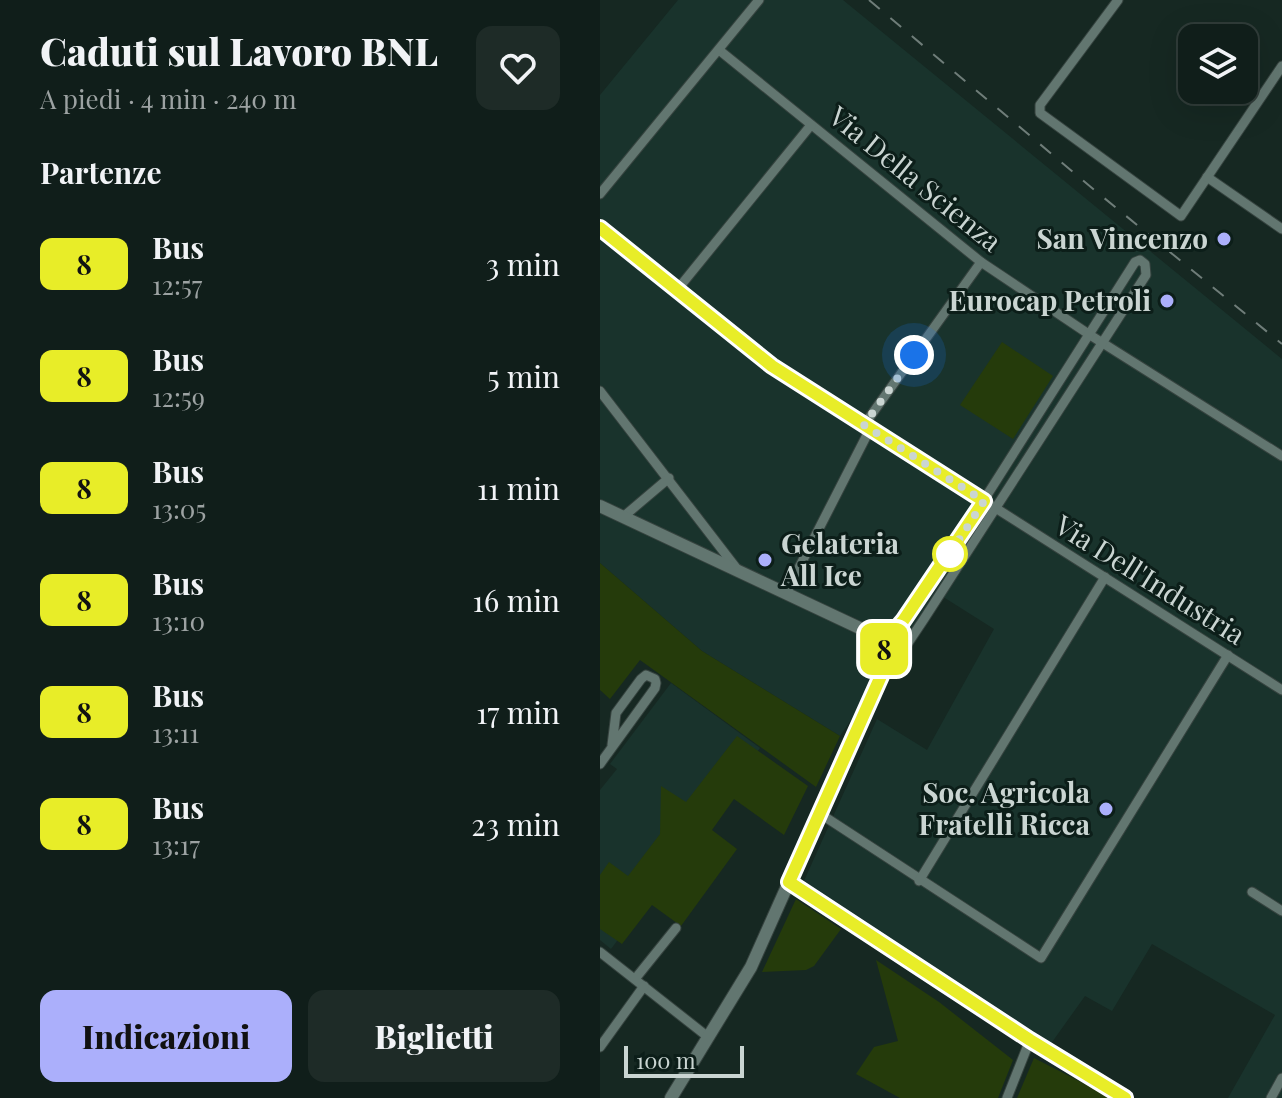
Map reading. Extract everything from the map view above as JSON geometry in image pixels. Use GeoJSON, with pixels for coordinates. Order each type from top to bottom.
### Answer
{"type":"FeatureCollection","features":[{"type":"Feature","properties":{"kind":"street"},"geometry":{"type":"LineString","coordinates":[[600,194],[759,0]]}},
{"type":"Feature","properties":{"kind":"street"},"geometry":{"type":"LineString","coordinates":[[1118,0],[1040,105],[1040,113],[1181,216],[1282,66]]}},
{"type":"Feature","properties":{"kind":"street","name":"Via Della Scienza"},"geometry":{"type":"LineString","coordinates":[[719,50],[981,262],[1282,456]]}},
{"type":"Feature","properties":{"kind":"street"},"geometry":{"type":"LineString","coordinates":[[677,290],[811,125]]}},
{"type":"Feature","properties":{"kind":"street"},"geometry":{"type":"LineString","coordinates":[[1207,177],[1282,229]]}},
{"type":"Feature","properties":{"kind":"street","name":"Via Dell'Industria"},"geometry":{"type":"LineString","coordinates":[[600,228],[772,366],[1282,690]]}},
{"type":"Feature","properties":{"kind":"street"},"geometry":{"type":"LineString","coordinates":[[881,676],[892,667],[1146,275],[1145,264],[1140,260],[1135,262],[984,501],[911,610],[883,644]]}},
{"type":"Feature","properties":{"kind":"street"},"geometry":{"type":"LineString","coordinates":[[786,593],[867,427],[981,262]]}},
{"type":"Feature","properties":{"kind":"street"},"geometry":{"type":"LineString","coordinates":[[600,391],[738,571]]}},
{"type":"Feature","properties":{"kind":"street"},"geometry":{"type":"LineString","coordinates":[[623,517],[669,478]]}},
{"type":"Feature","properties":{"kind":"street"},"geometry":{"type":"LineString","coordinates":[[600,506],[866,631],[883,644],[881,676],[751,967],[671,1098]]}},
{"type":"Feature","properties":{"kind":"street"},"geometry":{"type":"LineString","coordinates":[[919,881],[1105,577]]}},
{"type":"Feature","properties":{"kind":"street"},"geometry":{"type":"LineString","coordinates":[[819,813],[1041,958],[1228,655]]}},
{"type":"Feature","properties":{"kind":"street"},"geometry":{"type":"LineString","coordinates":[[600,764],[655,688],[656,683],[651,677],[646,675],[641,679],[616,713],[612,745]]}},
{"type":"Feature","properties":{"kind":"street"},"geometry":{"type":"LineString","coordinates":[[789,882],[1030,1040],[1125,1098]]}},
{"type":"Feature","properties":{"kind":"street"},"geometry":{"type":"LineString","coordinates":[[1252,892],[1282,911]]}},
{"type":"Feature","properties":{"kind":"street"},"geometry":{"type":"LineString","coordinates":[[635,979],[676,928]]}},
{"type":"Feature","properties":{"kind":"street"},"geometry":{"type":"LineString","coordinates":[[600,952],[708,1037]]}},
{"type":"Feature","properties":{"kind":"street"},"geometry":{"type":"LineString","coordinates":[[600,1047],[644,986]]}},
{"type":"Feature","properties":{"kind":"street"},"geometry":{"type":"LineString","coordinates":[[1007,1098],[1030,1040]]}},
{"type":"Feature","properties":{"kind":"street"},"geometry":{"type":"LineString","coordinates":[[1271,1098],[1282,1078]]}},
{"type":"Feature","properties":{"kind":"shaded area"},"geometry":{"type":"Polygon","coordinates":[[[678,0],[843,0],[1282,359],[1282,1098],[1228,1098],[1275,1015],[1152,944],[1112,1011],[1085,996],[1050,1045],[803,883],[877,719],[927,750],[994,629],[937,593],[840,736],[702,651],[600,563],[600,95],[678,0]]]}},
{"type":"Feature","properties":{"kind":"shaded area"},"geometry":{"type":"Polygon","coordinates":[[[671,683],[760,748],[611,949],[600,940],[600,790],[617,769],[610,764],[671,683]]]}},
{"type":"Feature","properties":{"kind":"green space"},"geometry":{"type":"Polygon","coordinates":[[[1002,342],[1053,376],[1013,439],[960,405],[1002,342]]]}},
{"type":"Feature","properties":{"kind":"green space"},"geometry":{"type":"Polygon","coordinates":[[[600,563],[702,651],[840,736],[816,787],[640,660],[610,699],[600,690],[600,563]]]}},
{"type":"Feature","properties":{"kind":"green space"},"geometry":{"type":"Polygon","coordinates":[[[737,736],[808,786],[784,835],[734,799],[712,830],[737,849],[681,926],[652,905],[622,944],[600,929],[600,875],[609,862],[628,876],[660,834],[661,786],[686,802],[737,736]]]}},
{"type":"Feature","properties":{"kind":"green space"},"geometry":{"type":"Polygon","coordinates":[[[796,899],[841,929],[814,966],[806,970],[762,972],[796,899]]]}},
{"type":"Feature","properties":{"kind":"green space"},"geometry":{"type":"Polygon","coordinates":[[[876,960],[939,1002],[1013,1060],[998,1098],[900,1098],[856,1074],[874,1047],[898,1041],[876,960]]]}},
{"type":"Feature","properties":{"kind":"green space"},"geometry":{"type":"Polygon","coordinates":[[[1034,1058],[1112,1098],[1017,1098],[1034,1058]]]}},
{"type":"Feature","properties":{"kind":"railway"},"geometry":{"type":"LineString","coordinates":[[869,0],[1282,344]]}},
{"type":"Feature","properties":{"kind":"bus line","name":"8"},"geometry":{"type":"LineString","coordinates":[[600,228],[772,366],[984,501],[903,621],[883,644],[881,676],[789,882],[1030,1040],[1125,1098]]}},
{"type":"Feature","properties":{"kind":"place","name":"San Vincenzo"},"geometry":{"type":"Point","coordinates":[1224,239]}},
{"type":"Feature","properties":{"kind":"place","name":"Eurocap Petroli"},"geometry":{"type":"Point","coordinates":[1167,301]}},
{"type":"Feature","properties":{"kind":"place","name":"Gelateria All Ice"},"geometry":{"type":"Point","coordinates":[765,560]}},
{"type":"Feature","properties":{"kind":"place","name":"Soc. Agricola Fratelli Ricca"},"geometry":{"type":"Point","coordinates":[1106,809]}},
{"type":"Feature","properties":{"kind":"route"},"geometry":{"type":"LineString","coordinates":[[914,355],[864,425],[984,501],[950,554]]}}]}
